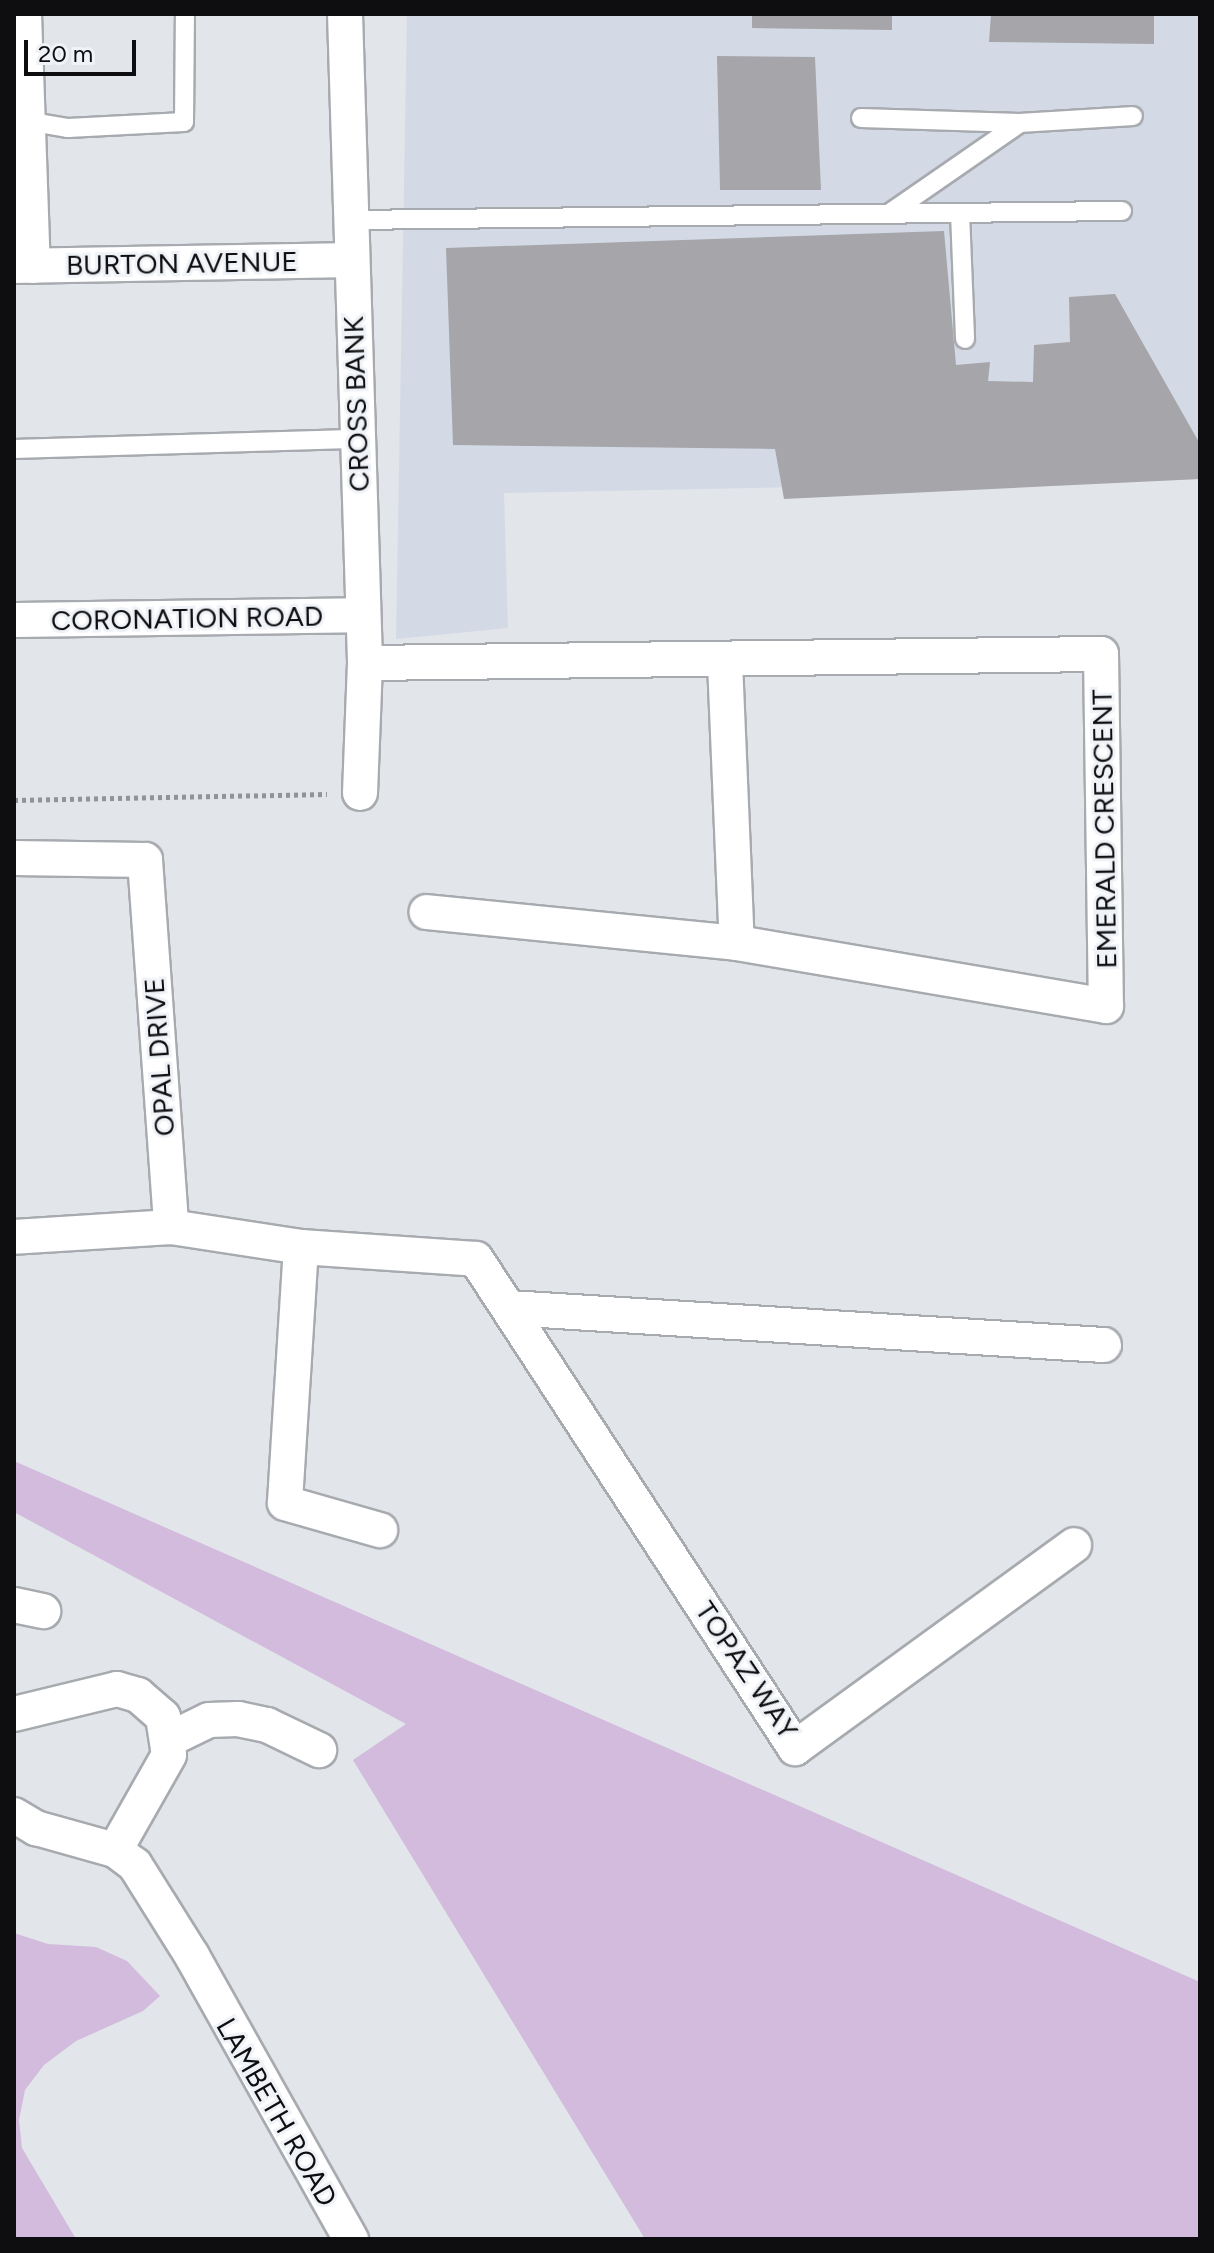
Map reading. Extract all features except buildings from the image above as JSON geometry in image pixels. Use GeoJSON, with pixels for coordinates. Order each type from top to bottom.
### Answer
{"type":"FeatureCollection","features":[{"type":"Feature","properties":{"kind":"street"},"geometry":{"type":"LineString","coordinates":[[23,266],[19,120],[24,14]]}},
{"type":"Feature","properties":{"kind":"street","name":"CROSS BANK"},"geometry":{"type":"LineString","coordinates":[[345,14],[359,439],[360,615],[365,663],[360,793]]}},
{"type":"Feature","properties":{"kind":"street","name":"BURTON AVENUE"},"geometry":{"type":"LineString","coordinates":[[23,266],[351,260]]}},
{"type":"Feature","properties":{"kind":"street","name":"CORONATION ROAD"},"geometry":{"type":"LineString","coordinates":[[14,620],[360,615]]}},
{"type":"Feature","properties":{"kind":"street","name":"EMERALD CRESCENT"},"geometry":{"type":"LineString","coordinates":[[365,663],[725,662],[1101,654],[1106,1006],[737,943],[427,912]]}},
{"type":"Feature","properties":{"kind":"street"},"geometry":{"type":"LineString","coordinates":[[725,662],[737,943]]}},
{"type":"Feature","properties":{"kind":"street","name":"OPAL DRIVE"},"geometry":{"type":"LineString","coordinates":[[14,858],[145,860],[171,1227]]}},
{"type":"Feature","properties":{"kind":"street"},"geometry":{"type":"LineString","coordinates":[[14,1237],[171,1227]]}},
{"type":"Feature","properties":{"kind":"street","name":"TOPAZ WAY"},"geometry":{"type":"LineString","coordinates":[[171,1227],[301,1247],[476,1259],[795,1748],[1074,1545]]}},
{"type":"Feature","properties":{"kind":"street"},"geometry":{"type":"LineString","coordinates":[[301,1247],[285,1503],[380,1530]]}},
{"type":"Feature","properties":{"kind":"street"},"geometry":{"type":"LineString","coordinates":[[509,1308],[1104,1345]]}},
{"type":"Feature","properties":{"kind":"street"},"geometry":{"type":"LineString","coordinates":[[14,1714],[117,1689],[138,1695],[163,1717],[170,1739],[169,1755],[115,1850],[36,1828],[14,1815]]}},
{"type":"Feature","properties":{"kind":"street"},"geometry":{"type":"LineString","coordinates":[[170,1739],[209,1720],[238,1719],[267,1725],[319,1750]]}},
{"type":"Feature","properties":{"kind":"street","name":"LAMBETH ROAD"},"geometry":{"type":"LineString","coordinates":[[115,1850],[135,1865],[351,2239]]}},
{"type":"Feature","properties":{"kind":"lane"},"geometry":{"type":"LineString","coordinates":[[19,120],[68,128],[184,122],[185,14]]}},
{"type":"Feature","properties":{"kind":"lane"},"geometry":{"type":"LineString","coordinates":[[861,118],[1020,123],[1133,116]]}},
{"type":"Feature","properties":{"kind":"lane"},"geometry":{"type":"LineString","coordinates":[[890,213],[1020,123]]}},
{"type":"Feature","properties":{"kind":"lane"},"geometry":{"type":"LineString","coordinates":[[350,220],[1122,211]]}},
{"type":"Feature","properties":{"kind":"lane"},"geometry":{"type":"LineString","coordinates":[[960,213],[965,339]]}},
{"type":"Feature","properties":{"kind":"lane"},"geometry":{"type":"LineString","coordinates":[[14,449],[359,439]]}},
{"type":"Feature","properties":{"kind":"path"},"geometry":{"type":"LineString","coordinates":[[14,800],[360,793]]}},
{"type":"Feature","properties":{"kind":"shaded area"},"geometry":{"type":"Polygon","coordinates":[[[407,14],[1200,14],[1200,479],[504,493],[508,628],[396,639],[407,14]]]}},
{"type":"Feature","properties":{"kind":"shaded area"},"geometry":{"type":"Polygon","coordinates":[[[14,1461],[1200,1982],[1200,2239],[645,2239],[353,1760],[406,1724],[14,1512],[14,1461]]]}},
{"type":"Feature","properties":{"kind":"shaded area"},"geometry":{"type":"Polygon","coordinates":[[[14,1933],[48,1944],[96,1947],[127,1961],[160,1996],[143,2011],[76,2041],[44,2065],[25,2090],[19,2120],[22,2148],[76,2239],[14,2239],[14,1933]]]}}]}
